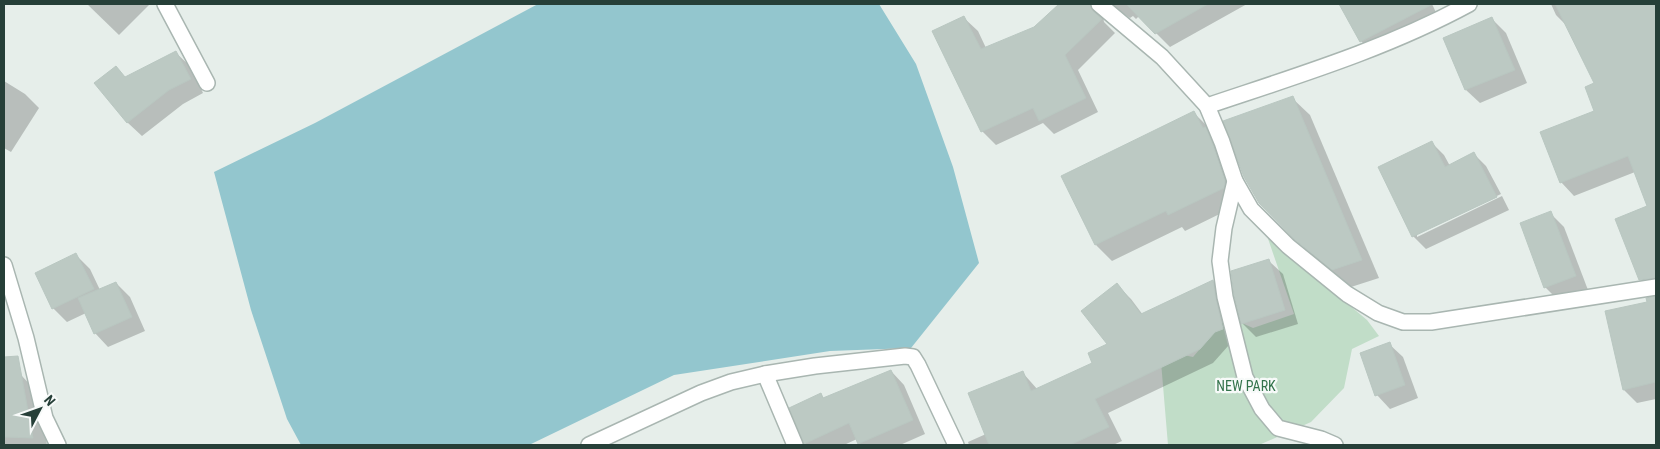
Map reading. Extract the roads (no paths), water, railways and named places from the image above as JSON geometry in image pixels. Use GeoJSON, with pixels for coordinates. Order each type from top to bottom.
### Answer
{"type":"FeatureCollection","features":[{"type":"Feature","properties":{"kind":"street"},"geometry":{"type":"LineString","coordinates":[[165,4],[207,83]]}},
{"type":"Feature","properties":{"kind":"street"},"geometry":{"type":"LineString","coordinates":[[1099,4],[1162,57],[1207,106],[1235,181],[1251,209],[1288,246],[1347,294],[1378,313],[1403,322],[1431,322],[1656,287]]}},
{"type":"Feature","properties":{"kind":"street"},"geometry":{"type":"LineString","coordinates":[[1207,106],[1369,51],[1469,4]]}},
{"type":"Feature","properties":{"kind":"street"},"geometry":{"type":"LineString","coordinates":[[1235,181],[1224,228],[1220,261],[1225,297],[1245,377],[1262,409],[1278,428],[1321,439],[1335,445]]}},
{"type":"Feature","properties":{"kind":"street"},"geometry":{"type":"LineString","coordinates":[[4,265],[26,338],[44,418],[58,445]]}},
{"type":"Feature","properties":{"kind":"street"},"geometry":{"type":"LineString","coordinates":[[589,445],[701,393],[731,382],[765,374],[904,356],[913,357],[956,445]]}},
{"type":"Feature","properties":{"kind":"street"},"geometry":{"type":"LineString","coordinates":[[765,374],[795,445]]}},
{"type":"Feature","properties":{"kind":"water"},"geometry":{"type":"Polygon","coordinates":[[[538,4],[879,4],[916,64],[953,167],[979,263],[911,348],[830,351],[674,375],[529,445],[301,445],[287,419],[251,310],[214,172],[315,123],[538,4]]]}},
{"type":"Feature","properties":{"kind":"park label","name":"NEW PARK"},"geometry":{"type":"Point","coordinates":[1246,386]}}]}
